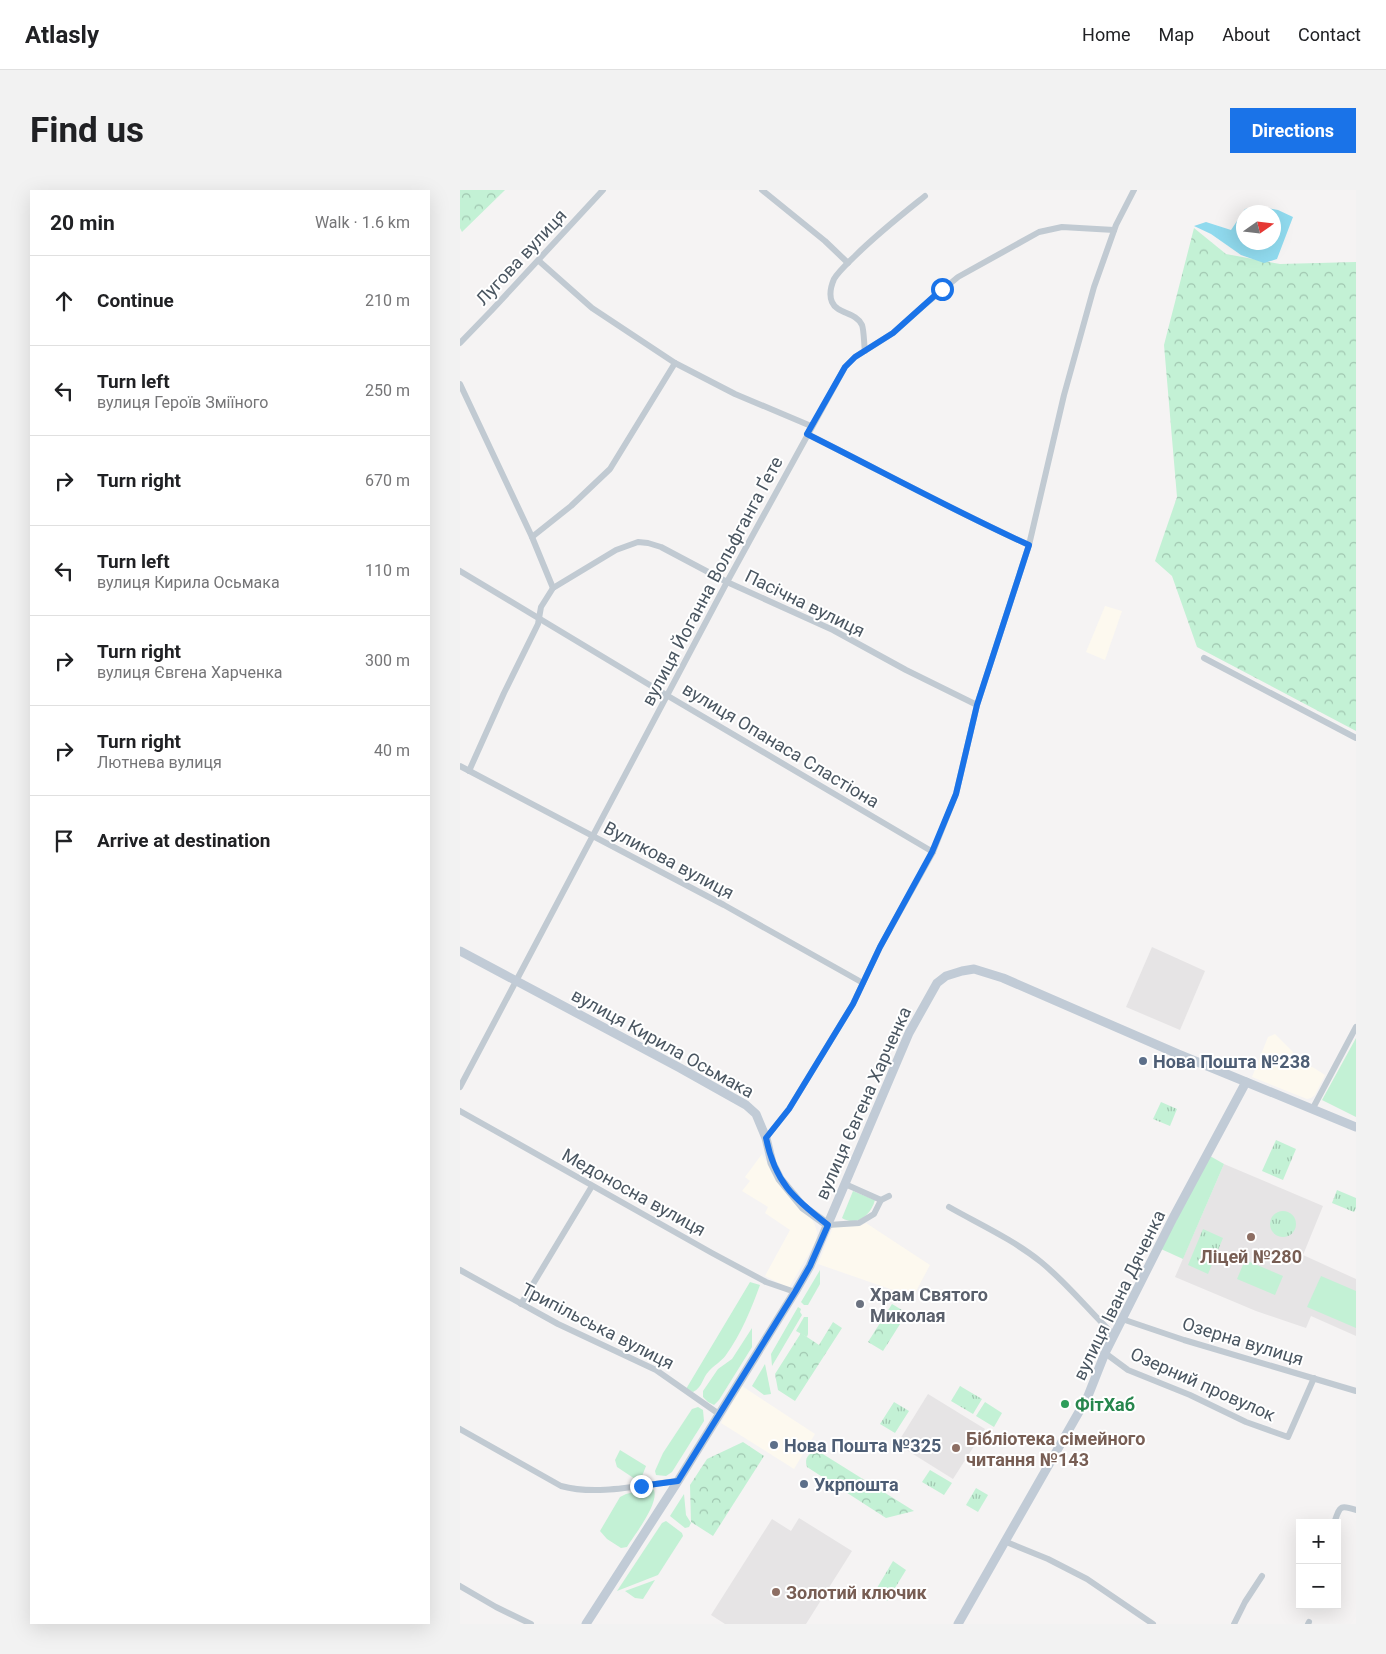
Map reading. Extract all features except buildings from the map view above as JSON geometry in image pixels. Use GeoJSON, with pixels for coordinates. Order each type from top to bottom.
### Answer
{"type":"FeatureCollection","features":[{"type":"Feature","properties":{"kind":"main road","name":"вулиця Кирила Осьмака"},"geometry":{"type":"LineString","coordinates":[[460,951],[746,1105],[756,1114],[766,1138],[772,1163],[780,1179],[803,1206],[828,1225]]}},
{"type":"Feature","properties":{"kind":"main road","name":"вулиця Євгена Харченка"},"geometry":{"type":"LineString","coordinates":[[586,1624],[678,1481],[810,1266],[909,1033],[937,983],[946,976],[962,971],[974,970],[1003,978],[1356,1127]]}},
{"type":"Feature","properties":{"kind":"main road","name":"вулиця Івана Дяченка"},"geometry":{"type":"LineString","coordinates":[[958,1624],[1088,1396],[1105,1353],[1122,1319],[1173,1218],[1246,1082]]}},
{"type":"Feature","properties":{"kind":"street","name":"Лугова вулиця"},"geometry":{"type":"LineString","coordinates":[[460,343],[603,190]]}},
{"type":"Feature","properties":{"kind":"street"},"geometry":{"type":"LineString","coordinates":[[762,190],[825,241],[848,263]]}},
{"type":"Feature","properties":{"kind":"street"},"geometry":{"type":"LineString","coordinates":[[766,1138],[789,1109],[853,1004],[900,908],[922,873],[956,794],[977,705],[1029,545],[1064,395],[1094,287],[1114,230],[1134,190]]}},
{"type":"Feature","properties":{"kind":"street"},"geometry":{"type":"LineString","coordinates":[[865,351],[861,322],[856,317],[833,304],[831,296],[835,278],[888,225],[925,196]]}},
{"type":"Feature","properties":{"kind":"street","name":"вулиця Йоганна Вольфганга Ґете"},"geometry":{"type":"LineString","coordinates":[[460,1087],[727,582],[845,367],[855,357],[893,333],[958,277],[1039,232],[1062,227],[1114,230]]}},
{"type":"Feature","properties":{"kind":"street"},"geometry":{"type":"LineString","coordinates":[[538,261],[592,308],[675,363],[735,394],[811,426]]}},
{"type":"Feature","properties":{"kind":"street"},"geometry":{"type":"LineString","coordinates":[[532,537],[571,506],[610,469],[675,363]]}},
{"type":"Feature","properties":{"kind":"street"},"geometry":{"type":"LineString","coordinates":[[460,384],[532,537],[553,588],[541,607],[538,624],[469,771]]}},
{"type":"Feature","properties":{"kind":"street"},"geometry":{"type":"LineString","coordinates":[[807,434],[932,499],[1029,545]]}},
{"type":"Feature","properties":{"kind":"street","name":"Пасічна вулиця"},"geometry":{"type":"LineString","coordinates":[[553,588],[616,550],[638,542],[648,542],[727,582],[833,630],[906,670],[977,705]]}},
{"type":"Feature","properties":{"kind":"street","name":"вулиця Опанаса Сластіона"},"geometry":{"type":"LineString","coordinates":[[460,571],[932,852]]}},
{"type":"Feature","properties":{"kind":"street"},"geometry":{"type":"LineString","coordinates":[[1204,658],[1356,738]]}},
{"type":"Feature","properties":{"kind":"street","name":"Вуликова вулиця"},"geometry":{"type":"LineString","coordinates":[[460,766],[724,905],[863,983]]}},
{"type":"Feature","properties":{"kind":"street"},"geometry":{"type":"LineString","coordinates":[[1313,1108],[1356,1027]]}},
{"type":"Feature","properties":{"kind":"street","name":"Медоносна вулиця"},"geometry":{"type":"LineString","coordinates":[[460,1111],[766,1282],[795,1292]]}},
{"type":"Feature","properties":{"kind":"street"},"geometry":{"type":"LineString","coordinates":[[845,1184],[880,1200]]}},
{"type":"Feature","properties":{"kind":"street"},"geometry":{"type":"LineString","coordinates":[[521,1304],[592,1186]]}},
{"type":"Feature","properties":{"kind":"street"},"geometry":{"type":"LineString","coordinates":[[828,1225],[859,1223],[874,1214],[880,1200],[889,1196]]}},
{"type":"Feature","properties":{"kind":"street"},"geometry":{"type":"LineString","coordinates":[[949,1207],[998,1234],[1040,1261],[1114,1335]]}},
{"type":"Feature","properties":{"kind":"street","name":"Трипільська вулиця"},"geometry":{"type":"LineString","coordinates":[[460,1270],[558,1324],[656,1370],[718,1414]]}},
{"type":"Feature","properties":{"kind":"street","name":"Озерна вулиця"},"geometry":{"type":"LineString","coordinates":[[1122,1319],[1356,1391]]}},
{"type":"Feature","properties":{"kind":"street","name":"Озерний провулок"},"geometry":{"type":"LineString","coordinates":[[1105,1353],[1128,1370],[1190,1395],[1246,1422],[1288,1436],[1314,1378]]}},
{"type":"Feature","properties":{"kind":"street"},"geometry":{"type":"LineString","coordinates":[[460,1429],[561,1486],[571,1489],[625,1488],[678,1481]]}},
{"type":"Feature","properties":{"kind":"street"},"geometry":{"type":"LineString","coordinates":[[1335,1519],[1339,1508],[1342,1506],[1356,1510]]}},
{"type":"Feature","properties":{"kind":"street"},"geometry":{"type":"LineString","coordinates":[[1004,1541],[1087,1579],[1153,1624]]}},
{"type":"Feature","properties":{"kind":"street"},"geometry":{"type":"LineString","coordinates":[[1234,1624],[1245,1602],[1262,1576]]}},
{"type":"Feature","properties":{"kind":"street"},"geometry":{"type":"LineString","coordinates":[[460,1586],[531,1624]]}},
{"type":"Feature","properties":{"kind":"shaded area"},"geometry":{"type":"Polygon","coordinates":[[[1105,606],[1122,611],[1105,660],[1086,652],[1105,606]]]}},
{"type":"Feature","properties":{"kind":"shaded area"},"geometry":{"type":"Polygon","coordinates":[[[1152,947],[1205,971],[1180,1030],[1126,1007],[1152,947]]]}},
{"type":"Feature","properties":{"kind":"shaded area"},"geometry":{"type":"Polygon","coordinates":[[[1275,1034],[1293,1052],[1291,1058],[1325,1075],[1315,1095],[1311,1098],[1307,1099],[1252,1077],[1268,1037],[1275,1034]]]}},
{"type":"Feature","properties":{"kind":"shaded area"},"geometry":{"type":"Polygon","coordinates":[[[762,1154],[773,1174],[810,1216],[817,1232],[816,1241],[789,1288],[765,1276],[790,1230],[765,1213],[768,1207],[742,1191],[750,1181],[745,1177],[762,1154]]]}},
{"type":"Feature","properties":{"kind":"shaded area","name":"Ліцей №280"},"geometry":{"type":"Polygon","coordinates":[[[1224,1164],[1323,1206],[1303,1255],[1356,1279],[1356,1336],[1311,1316],[1306,1328],[1256,1311],[1175,1277],[1224,1164]]]}},
{"type":"Feature","properties":{"kind":"shaded area"},"geometry":{"type":"Polygon","coordinates":[[[866,1223],[930,1265],[913,1297],[818,1264],[833,1227],[860,1226],[866,1223]]]}},
{"type":"Feature","properties":{"kind":"shaded area"},"geometry":{"type":"Polygon","coordinates":[[[742,1386],[815,1434],[794,1469],[721,1423],[742,1386]]]}},
{"type":"Feature","properties":{"kind":"shaded area"},"geometry":{"type":"Polygon","coordinates":[[[928,1394],[985,1429],[953,1479],[897,1444],[928,1394]]]}},
{"type":"Feature","properties":{"kind":"shaded area","name":"Золотий ключик"},"geometry":{"type":"Polygon","coordinates":[[[799,1518],[852,1551],[806,1624],[725,1624],[711,1615],[772,1519],[791,1531],[799,1518]]]}},
{"type":"Feature","properties":{"kind":"green space"},"geometry":{"type":"Polygon","coordinates":[[[460,190],[505,190],[462,232],[460,228],[460,190]]]}},
{"type":"Feature","properties":{"kind":"green space"},"geometry":{"type":"Polygon","coordinates":[[[1194,228],[1226,254],[1280,264],[1356,262],[1356,731],[1197,647],[1172,576],[1155,561],[1177,497],[1164,345],[1194,228]]]}},
{"type":"Feature","properties":{"kind":"green space"},"geometry":{"type":"Polygon","coordinates":[[[1356,1038],[1356,1117],[1322,1100],[1356,1038]]]}},
{"type":"Feature","properties":{"kind":"green space"},"geometry":{"type":"Polygon","coordinates":[[[1161,1102],[1177,1109],[1170,1126],[1153,1119],[1161,1102]]]}},
{"type":"Feature","properties":{"kind":"green space"},"geometry":{"type":"Polygon","coordinates":[[[1276,1140],[1296,1149],[1283,1180],[1262,1171],[1276,1140]]]}},
{"type":"Feature","properties":{"kind":"green space"},"geometry":{"type":"Polygon","coordinates":[[[1210,1156],[1224,1164],[1183,1259],[1161,1249],[1210,1156]]]}},
{"type":"Feature","properties":{"kind":"green space"},"geometry":{"type":"Polygon","coordinates":[[[1337,1190],[1356,1198],[1354,1212],[1332,1203],[1337,1190]]]}},
{"type":"Feature","properties":{"kind":"green space"},"geometry":{"type":"Polygon","coordinates":[[[853,1191],[875,1200],[867,1215],[853,1221],[842,1218],[853,1191]]]}},
{"type":"Feature","properties":{"kind":"green space"},"geometry":{"type":"Polygon","coordinates":[[[1283,1211],[1292,1215],[1296,1224],[1292,1233],[1283,1237],[1274,1233],[1270,1224],[1274,1215],[1283,1211]]]}},
{"type":"Feature","properties":{"kind":"green space"},"geometry":{"type":"Polygon","coordinates":[[[1203,1229],[1223,1238],[1208,1274],[1188,1265],[1203,1229]]]}},
{"type":"Feature","properties":{"kind":"green space"},"geometry":{"type":"Polygon","coordinates":[[[1245,1260],[1283,1276],[1275,1295],[1237,1279],[1245,1260]]]}},
{"type":"Feature","properties":{"kind":"green space"},"geometry":{"type":"Polygon","coordinates":[[[820,1270],[820,1284],[808,1305],[804,1305],[801,1302],[820,1270]]]}},
{"type":"Feature","properties":{"kind":"green space"},"geometry":{"type":"Polygon","coordinates":[[[1321,1276],[1356,1291],[1356,1328],[1307,1307],[1321,1276]]]}},
{"type":"Feature","properties":{"kind":"green space"},"geometry":{"type":"Polygon","coordinates":[[[750,1282],[760,1285],[736,1339],[724,1357],[707,1374],[699,1388],[693,1392],[686,1389],[750,1282]]]}},
{"type":"Feature","properties":{"kind":"green space"},"geometry":{"type":"Polygon","coordinates":[[[892,1304],[907,1313],[883,1351],[868,1342],[892,1304]]]}},
{"type":"Feature","properties":{"kind":"green space"},"geometry":{"type":"Polygon","coordinates":[[[798,1307],[801,1309],[802,1315],[772,1366],[771,1354],[798,1307]]]}},
{"type":"Feature","properties":{"kind":"green space"},"geometry":{"type":"Polygon","coordinates":[[[804,1317],[808,1317],[807,1337],[796,1331],[804,1317]]]}},
{"type":"Feature","properties":{"kind":"green space"},"geometry":{"type":"Polygon","coordinates":[[[833,1322],[842,1328],[795,1401],[778,1390],[775,1374],[801,1333],[819,1345],[833,1322]]]}},
{"type":"Feature","properties":{"kind":"green space"},"geometry":{"type":"Polygon","coordinates":[[[752,1328],[752,1347],[719,1400],[714,1405],[708,1402],[703,1397],[703,1391],[718,1369],[732,1359],[752,1328]]]}},
{"type":"Feature","properties":{"kind":"green space"},"geometry":{"type":"Polygon","coordinates":[[[765,1364],[771,1394],[764,1395],[752,1386],[765,1364]]]}},
{"type":"Feature","properties":{"kind":"green space"},"geometry":{"type":"Polygon","coordinates":[[[960,1386],[982,1399],[973,1414],[951,1401],[960,1386]]]}},
{"type":"Feature","properties":{"kind":"green space"},"geometry":{"type":"Polygon","coordinates":[[[894,1402],[909,1411],[895,1433],[880,1424],[894,1402]]]}},
{"type":"Feature","properties":{"kind":"green space"},"geometry":{"type":"Polygon","coordinates":[[[985,1402],[1002,1413],[994,1427],[976,1416],[985,1402]]]}},
{"type":"Feature","properties":{"kind":"green space"},"geometry":{"type":"Polygon","coordinates":[[[698,1407],[703,1410],[704,1421],[672,1472],[666,1476],[656,1475],[655,1471],[663,1453],[692,1409],[698,1407]]]}},
{"type":"Feature","properties":{"kind":"green space"},"geometry":{"type":"Polygon","coordinates":[[[743,1442],[764,1456],[713,1536],[691,1522],[690,1485],[707,1459],[743,1442]]]}},
{"type":"Feature","properties":{"kind":"green space"},"geometry":{"type":"Polygon","coordinates":[[[620,1450],[646,1466],[641,1479],[635,1479],[617,1467],[615,1460],[620,1450]]]}},
{"type":"Feature","properties":{"kind":"green space"},"geometry":{"type":"Polygon","coordinates":[[[818,1451],[914,1511],[886,1518],[807,1467],[806,1461],[808,1456],[818,1451]]]}},
{"type":"Feature","properties":{"kind":"green space"},"geometry":{"type":"Polygon","coordinates":[[[930,1470],[952,1483],[944,1495],[922,1482],[930,1470]]]}},
{"type":"Feature","properties":{"kind":"green space"},"geometry":{"type":"Polygon","coordinates":[[[651,1488],[654,1490],[655,1496],[650,1511],[627,1547],[621,1548],[607,1539],[600,1531],[620,1497],[651,1488]]]}},
{"type":"Feature","properties":{"kind":"green space"},"geometry":{"type":"Polygon","coordinates":[[[976,1488],[988,1495],[978,1512],[966,1505],[976,1488]]]}},
{"type":"Feature","properties":{"kind":"green space"},"geometry":{"type":"Polygon","coordinates":[[[684,1494],[686,1515],[691,1523],[689,1527],[685,1528],[670,1516],[684,1494]]]}},
{"type":"Feature","properties":{"kind":"green space"},"geometry":{"type":"Polygon","coordinates":[[[666,1521],[682,1533],[683,1536],[658,1575],[617,1591],[662,1523],[666,1521]]]}},
{"type":"Feature","properties":{"kind":"green space"},"geometry":{"type":"Polygon","coordinates":[[[893,1561],[906,1570],[887,1601],[874,1593],[893,1561]]]}},
{"type":"Feature","properties":{"kind":"green space"},"geometry":{"type":"Polygon","coordinates":[[[655,1580],[643,1599],[635,1598],[625,1591],[655,1580]]]}},
{"type":"Feature","properties":{"kind":"water"},"geometry":{"type":"Polygon","coordinates":[[[1281,211],[1293,217],[1281,248],[1281,211]]]}},
{"type":"Feature","properties":{"kind":"water"},"geometry":{"type":"Polygon","coordinates":[[[1206,222],[1231,230],[1236,222],[1236,250],[1280,250],[1277,259],[1264,263],[1241,255],[1211,234],[1194,226],[1206,222]]]}},
{"type":"Feature","properties":{"kind":"place","name":"Нова Пошта №238"},"geometry":{"type":"Point","coordinates":[1143,1061]}},
{"type":"Feature","properties":{"kind":"place","name":"Ліцей №280"},"geometry":{"type":"Point","coordinates":[1251,1237]}},
{"type":"Feature","properties":{"kind":"place","name":"Храм Святого Миколая"},"geometry":{"type":"Point","coordinates":[860,1304]}},
{"type":"Feature","properties":{"kind":"place","name":"ФітХаб"},"geometry":{"type":"Point","coordinates":[1065,1404]}},
{"type":"Feature","properties":{"kind":"place","name":"Нова Пошта №325"},"geometry":{"type":"Point","coordinates":[774,1445]}},
{"type":"Feature","properties":{"kind":"place","name":"Бібліотека сімейного читання №143"},"geometry":{"type":"Point","coordinates":[956,1448]}},
{"type":"Feature","properties":{"kind":"place","name":"Укрпошта"},"geometry":{"type":"Point","coordinates":[804,1484]}},
{"type":"Feature","properties":{"kind":"place","name":"Золотий ключик"},"geometry":{"type":"Point","coordinates":[776,1592]}},
{"type":"Feature","properties":{"kind":"route"},"geometry":{"type":"LineString","coordinates":[[641,1486],[678,1481],[795,1292],[810,1266],[828,1225],[803,1206],[780,1179],[772,1163],[766,1138],[789,1109],[853,1004],[880,947],[900,908],[922,873],[942,830],[956,794],[977,705],[1029,545],[932,499],[807,434],[845,367],[855,357],[893,333],[942,289]]}}]}
